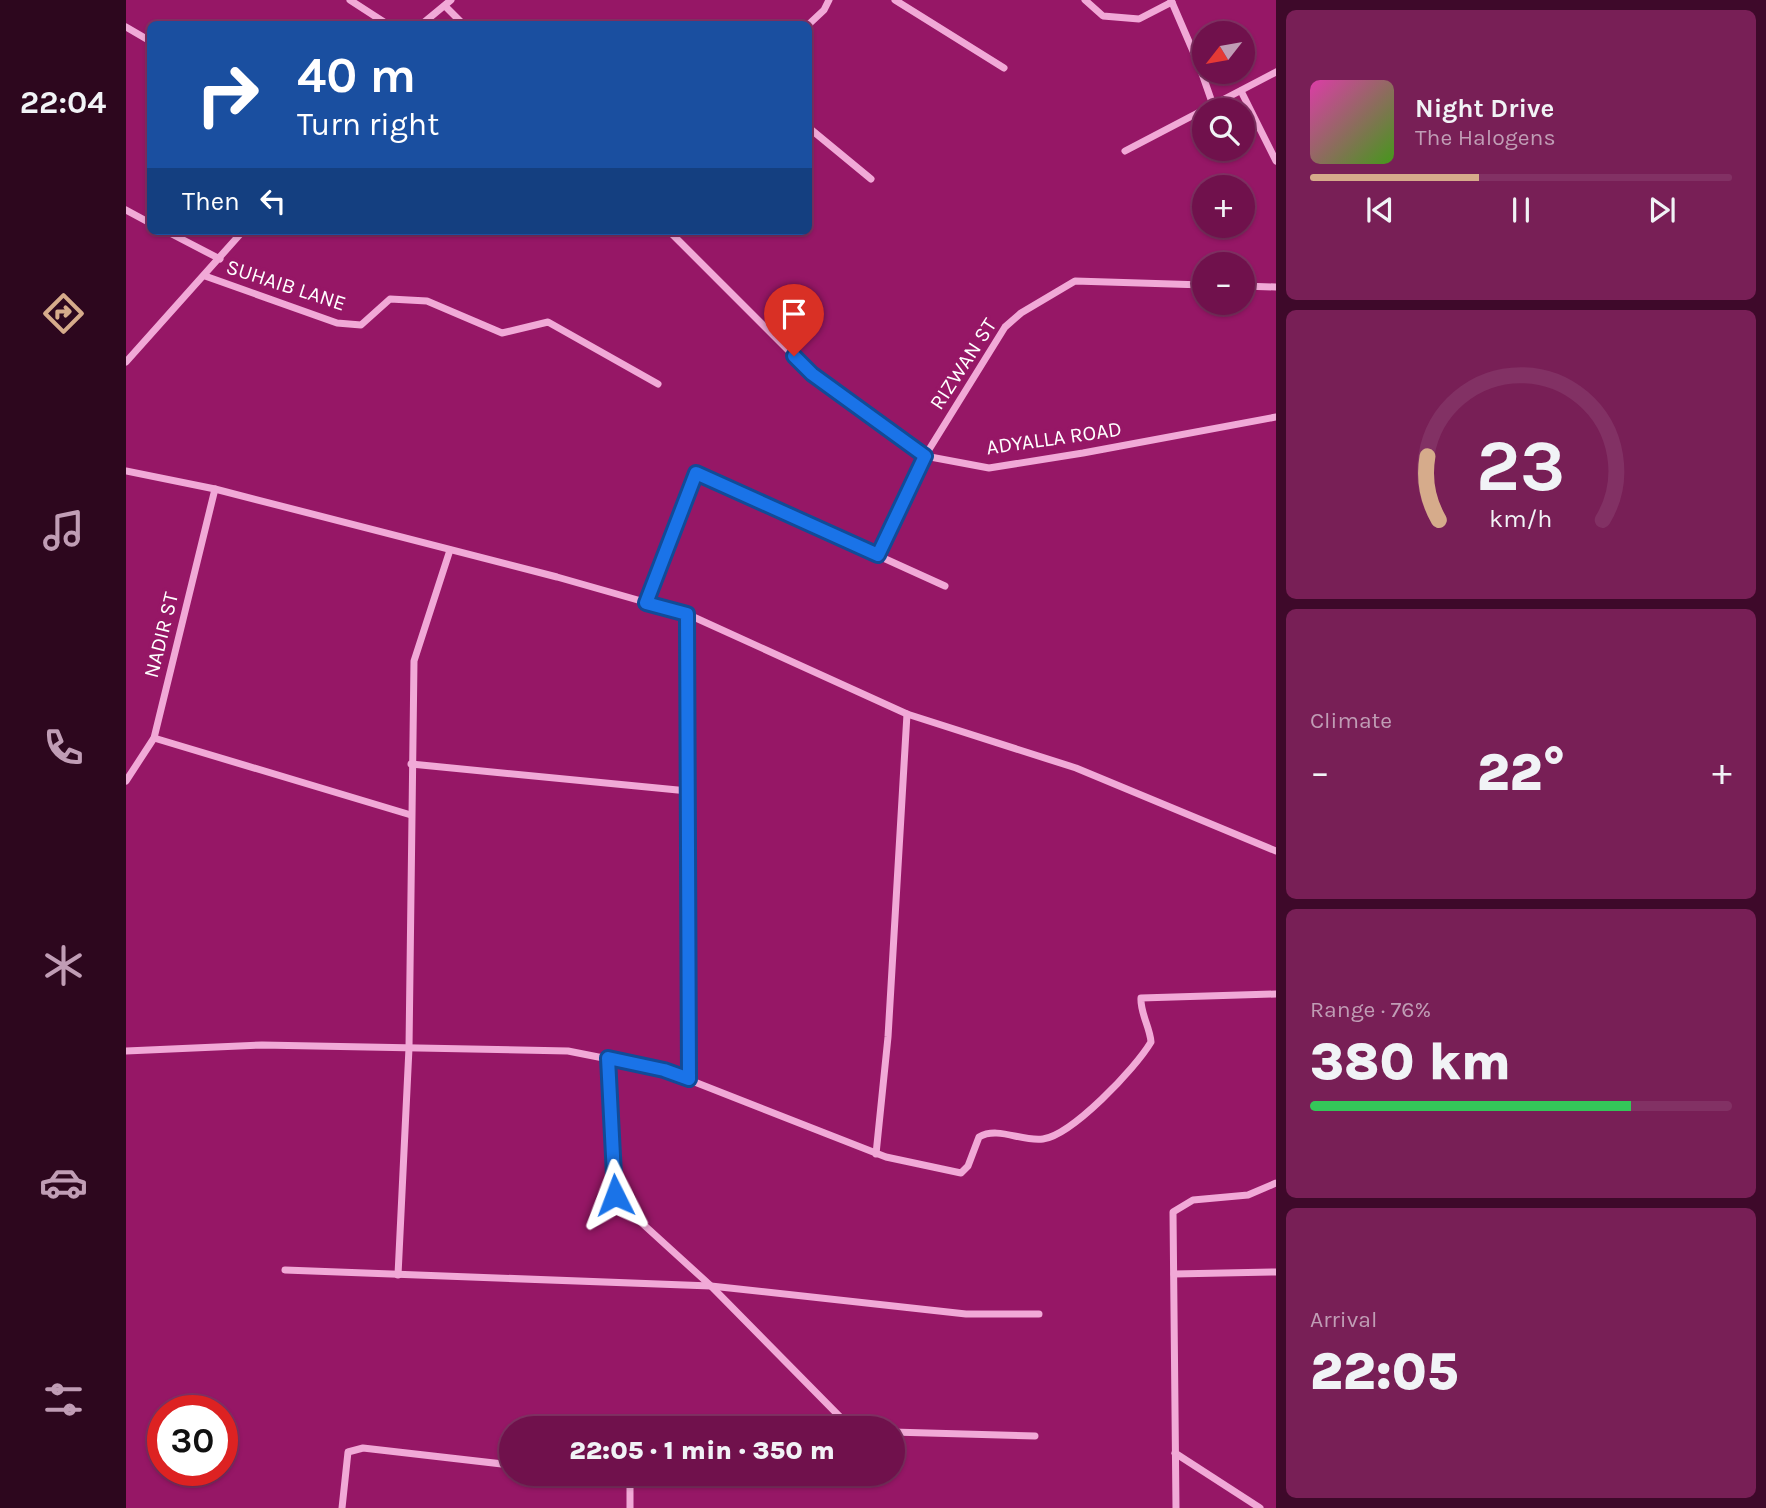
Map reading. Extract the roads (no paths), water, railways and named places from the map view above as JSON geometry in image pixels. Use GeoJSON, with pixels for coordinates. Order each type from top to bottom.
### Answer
{"type":"FeatureCollection","features":[{"type":"Feature","properties":{"kind":"street"},"geometry":{"type":"LineString","coordinates":[[350,0],[382,21]]}},
{"type":"Feature","properties":{"kind":"street"},"geometry":{"type":"LineString","coordinates":[[812,22],[824,10],[828,0]]}},
{"type":"Feature","properties":{"kind":"street"},"geometry":{"type":"LineString","coordinates":[[895,0],[1004,68]]}},
{"type":"Feature","properties":{"kind":"street"},"geometry":{"type":"LineString","coordinates":[[1085,0],[1103,16],[1139,19],[1171,1],[1211,98]]}},
{"type":"Feature","properties":{"kind":"street"},"geometry":{"type":"LineString","coordinates":[[426,21],[448,3],[461,21]]}},
{"type":"Feature","properties":{"kind":"street"},"geometry":{"type":"LineString","coordinates":[[126,27],[147,39]]}},
{"type":"Feature","properties":{"kind":"street"},"geometry":{"type":"LineString","coordinates":[[1227,98],[1276,72]]}},
{"type":"Feature","properties":{"kind":"street"},"geometry":{"type":"LineString","coordinates":[[1241,91],[1276,161]]}},
{"type":"Feature","properties":{"kind":"street"},"geometry":{"type":"LineString","coordinates":[[1125,150],[1192,116]]}},
{"type":"Feature","properties":{"kind":"street"},"geometry":{"type":"LineString","coordinates":[[812,130],[871,179]]}},
{"type":"Feature","properties":{"kind":"street"},"geometry":{"type":"LineString","coordinates":[[126,210],[147,221]]}},
{"type":"Feature","properties":{"kind":"street"},"geometry":{"type":"LineString","coordinates":[[174,235],[220,259]]}},
{"type":"Feature","properties":{"kind":"street"},"geometry":{"type":"LineString","coordinates":[[126,362],[240,235]]}},
{"type":"Feature","properties":{"kind":"street","name":"ADYALLA ROAD"},"geometry":{"type":"LineString","coordinates":[[673,235],[812,374],[925,456],[989,468],[1276,417]]}},
{"type":"Feature","properties":{"kind":"street","name":"SUHAIB LANE"},"geometry":{"type":"LineString","coordinates":[[205,276],[337,323],[361,325],[390,299],[427,301],[502,333],[548,322],[658,384]]}},
{"type":"Feature","properties":{"kind":"street","name":"RIZWAN ST"},"geometry":{"type":"LineString","coordinates":[[878,555],[925,456],[1005,327],[1021,313],[1075,281],[1192,285]]}},
{"type":"Feature","properties":{"kind":"street"},"geometry":{"type":"LineString","coordinates":[[1255,286],[1276,287]]}},
{"type":"Feature","properties":{"kind":"street"},"geometry":{"type":"LineString","coordinates":[[126,471],[215,489],[687,614],[907,714],[1076,768],[1276,851]]}},
{"type":"Feature","properties":{"kind":"street"},"geometry":{"type":"LineString","coordinates":[[646,603],[696,473],[945,586]]}},
{"type":"Feature","properties":{"kind":"street","name":"NADIR ST"},"geometry":{"type":"LineString","coordinates":[[126,781],[154,738],[215,489]]}},
{"type":"Feature","properties":{"kind":"street"},"geometry":{"type":"LineString","coordinates":[[398,1275],[410,1048],[414,661],[450,550]]}},
{"type":"Feature","properties":{"kind":"street"},"geometry":{"type":"LineString","coordinates":[[687,614],[689,1079]]}},
{"type":"Feature","properties":{"kind":"street"},"geometry":{"type":"LineString","coordinates":[[876,1154],[888,1037],[907,714]]}},
{"type":"Feature","properties":{"kind":"street"},"geometry":{"type":"LineString","coordinates":[[154,738],[411,816]]}},
{"type":"Feature","properties":{"kind":"street"},"geometry":{"type":"LineString","coordinates":[[411,764],[688,791]]}},
{"type":"Feature","properties":{"kind":"street"},"geometry":{"type":"LineString","coordinates":[[126,1051],[262,1045],[568,1051],[664,1070],[876,1154],[961,1173],[968,1166],[979,1137],[987,1132],[1041,1139],[1060,1134],[1113,1088],[1145,1053],[1151,1042],[1150,1029],[1140,1008],[1141,998],[1276,994]]}},
{"type":"Feature","properties":{"kind":"street"},"geometry":{"type":"LineString","coordinates":[[608,1058],[615,1195],[622,1205],[711,1286],[839,1416]]}},
{"type":"Feature","properties":{"kind":"street"},"geometry":{"type":"LineString","coordinates":[[1176,1508],[1173,1212],[1193,1200],[1248,1195],[1276,1183]]}},
{"type":"Feature","properties":{"kind":"street"},"geometry":{"type":"LineString","coordinates":[[285,1270],[711,1286],[966,1314],[1039,1314]]}},
{"type":"Feature","properties":{"kind":"street"},"geometry":{"type":"LineString","coordinates":[[1174,1274],[1276,1272]]}},
{"type":"Feature","properties":{"kind":"street"},"geometry":{"type":"LineString","coordinates":[[905,1432],[1035,1436]]}},
{"type":"Feature","properties":{"kind":"street"},"geometry":{"type":"LineString","coordinates":[[342,1508],[348,1452],[363,1448],[499,1464]]}},
{"type":"Feature","properties":{"kind":"street"},"geometry":{"type":"LineString","coordinates":[[1175,1453],[1260,1508]]}},
{"type":"Feature","properties":{"kind":"street"},"geometry":{"type":"LineString","coordinates":[[630,1486],[630,1508]]}}]}
